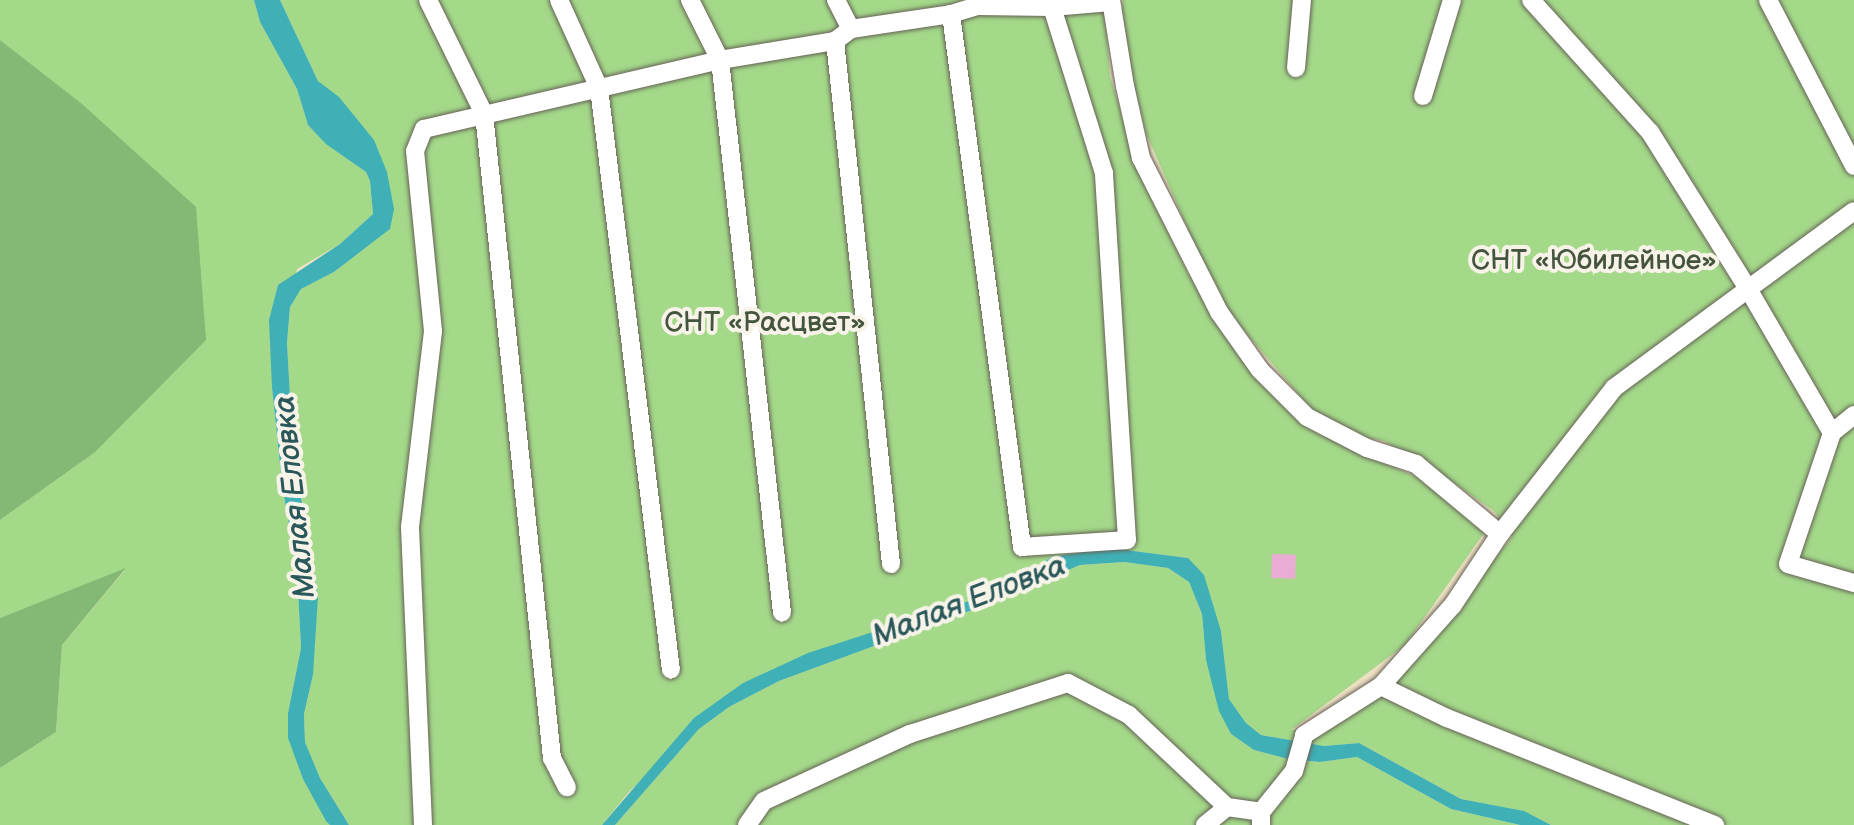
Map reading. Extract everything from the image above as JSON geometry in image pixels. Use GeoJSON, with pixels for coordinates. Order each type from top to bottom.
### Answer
{"type":"FeatureCollection","features":[{"type":"Feature","properties":{"kind":"street"},"geometry":{"type":"LineString","coordinates":[[428,0],[484,114],[552,758],[567,787]]}},
{"type":"Feature","properties":{"kind":"street"},"geometry":{"type":"LineString","coordinates":[[559,0],[599,88],[671,670]]}},
{"type":"Feature","properties":{"kind":"street"},"geometry":{"type":"LineString","coordinates":[[690,0],[720,60],[782,613]]}},
{"type":"Feature","properties":{"kind":"street"},"geometry":{"type":"LineString","coordinates":[[836,0],[851,29]]}},
{"type":"Feature","properties":{"kind":"street"},"geometry":{"type":"LineString","coordinates":[[1296,68],[1302,0]]}},
{"type":"Feature","properties":{"kind":"street"},"geometry":{"type":"LineString","coordinates":[[1423,96],[1452,0]]}},
{"type":"Feature","properties":{"kind":"street"},"geometry":{"type":"LineString","coordinates":[[1531,0],[1650,132],[1747,287],[1832,433]]}},
{"type":"Feature","properties":{"kind":"street"},"geometry":{"type":"LineString","coordinates":[[1768,0],[1854,166]]}},
{"type":"Feature","properties":{"kind":"street"},"geometry":{"type":"LineString","coordinates":[[423,825],[410,527],[433,331],[415,151],[424,129],[720,60],[835,41],[851,29],[951,14],[978,3],[1052,7],[1111,1],[1141,158],[1219,312],[1260,370],[1307,417],[1367,448],[1416,464],[1500,534]]}},
{"type":"Feature","properties":{"kind":"street"},"geometry":{"type":"LineString","coordinates":[[951,14],[1022,547],[1127,540],[1104,173],[1052,7]]}},
{"type":"Feature","properties":{"kind":"street"},"geometry":{"type":"LineString","coordinates":[[835,41],[891,564]]}},
{"type":"Feature","properties":{"kind":"street"},"geometry":{"type":"LineString","coordinates":[[747,825],[764,801],[910,734],[1068,683],[1129,715],[1227,807],[1261,819],[1294,771],[1304,735],[1381,686],[1453,605],[1500,534],[1614,388],[1854,211]]}},
{"type":"Feature","properties":{"kind":"street"},"geometry":{"type":"LineString","coordinates":[[1854,415],[1832,433],[1788,564],[1854,583]]}},
{"type":"Feature","properties":{"kind":"street"},"geometry":{"type":"LineString","coordinates":[[1381,686],[1447,718],[1715,825]]}},
{"type":"Feature","properties":{"kind":"street"},"geometry":{"type":"LineString","coordinates":[[1205,825],[1227,807]]}},
{"type":"Feature","properties":{"kind":"green space"},"geometry":{"type":"Polygon","coordinates":[[[0,0],[254,0],[260,22],[297,89],[308,125],[326,143],[366,172],[370,181],[373,214],[340,244],[297,269],[272,388],[282,484],[297,572],[301,648],[288,713],[330,825],[0,825],[0,768],[56,732],[62,645],[125,570],[0,618],[0,520],[94,453],[82,105],[0,40],[0,0]]]}},
{"type":"Feature","properties":{"kind":"green space"},"geometry":{"type":"Polygon","coordinates":[[[280,0],[1104,0],[1110,76],[1141,177],[1188,273],[1255,374],[1321,435],[1428,482],[1484,533],[1405,645],[1291,730],[1335,723],[1430,639],[1512,537],[1494,511],[1434,469],[1384,441],[1349,434],[1315,413],[1220,303],[1146,133],[1120,26],[1123,0],[1854,0],[1854,825],[1551,825],[1523,811],[1461,799],[1359,743],[1324,746],[1261,735],[1246,723],[1229,699],[1221,631],[1188,558],[1110,548],[1051,557],[1019,580],[972,600],[864,636],[743,683],[628,793],[602,825],[349,825],[320,778],[305,742],[304,714],[313,675],[314,564],[293,449],[287,343],[290,307],[301,289],[334,272],[390,229],[348,109],[318,81],[280,0]]]}},
{"type":"Feature","properties":{"kind":"green space"},"geometry":{"type":"Polygon","coordinates":[[[0,40],[82,104],[196,207],[206,340],[94,453],[0,520],[0,40]]]}},
{"type":"Feature","properties":{"kind":"green space"},"geometry":{"type":"Polygon","coordinates":[[[1124,562],[1168,568],[1189,582],[1202,614],[1206,660],[1231,734],[1254,750],[1288,759],[1320,762],[1357,757],[1451,809],[1520,825],[615,825],[699,729],[729,707],[779,681],[991,603],[1080,565],[1124,562]]]}},
{"type":"Feature","properties":{"kind":"green space"},"geometry":{"type":"Polygon","coordinates":[[[126,568],[62,645],[56,732],[0,768],[0,618],[126,568]]]}},
{"type":"Feature","properties":{"kind":"water","name":"Малая Еловка"},"geometry":{"type":"Polygon","coordinates":[[[254,0],[280,0],[318,81],[339,97],[374,140],[387,172],[394,209],[390,229],[334,272],[301,289],[290,307],[287,343],[293,449],[318,596],[313,675],[304,714],[305,742],[320,778],[349,825],[330,825],[326,821],[303,779],[288,738],[288,713],[301,648],[297,572],[282,484],[272,388],[269,320],[278,285],[340,244],[373,214],[370,181],[366,172],[326,144],[308,125],[297,89],[260,22],[254,0]]]}},
{"type":"Feature","properties":{"kind":"water","name":"Малая Еловка"},"geometry":{"type":"Polygon","coordinates":[[[1110,548],[1188,558],[1204,575],[1221,631],[1229,699],[1246,723],[1261,735],[1324,746],[1359,743],[1461,799],[1524,811],[1551,825],[1520,825],[1451,809],[1357,757],[1320,762],[1288,759],[1254,750],[1231,734],[1219,711],[1206,660],[1202,614],[1189,582],[1168,568],[1124,562],[1080,565],[991,603],[779,681],[729,707],[699,729],[615,825],[602,825],[694,718],[743,683],[808,653],[972,600],[1019,580],[1051,557],[1110,548]]]}},
{"type":"Feature","properties":{"kind":"building"},"geometry":{"type":"Polygon","coordinates":[[[1272,554],[1296,555],[1295,579],[1271,578],[1272,554]]]}},
{"type":"Feature","properties":{"kind":"park label","name":"СНТ «Юбилейное»"},"geometry":{"type":"Point","coordinates":[1594,261]}},
{"type":"Feature","properties":{"kind":"park label","name":"СНТ «Расцвет»"},"geometry":{"type":"Point","coordinates":[765,323]}}]}
